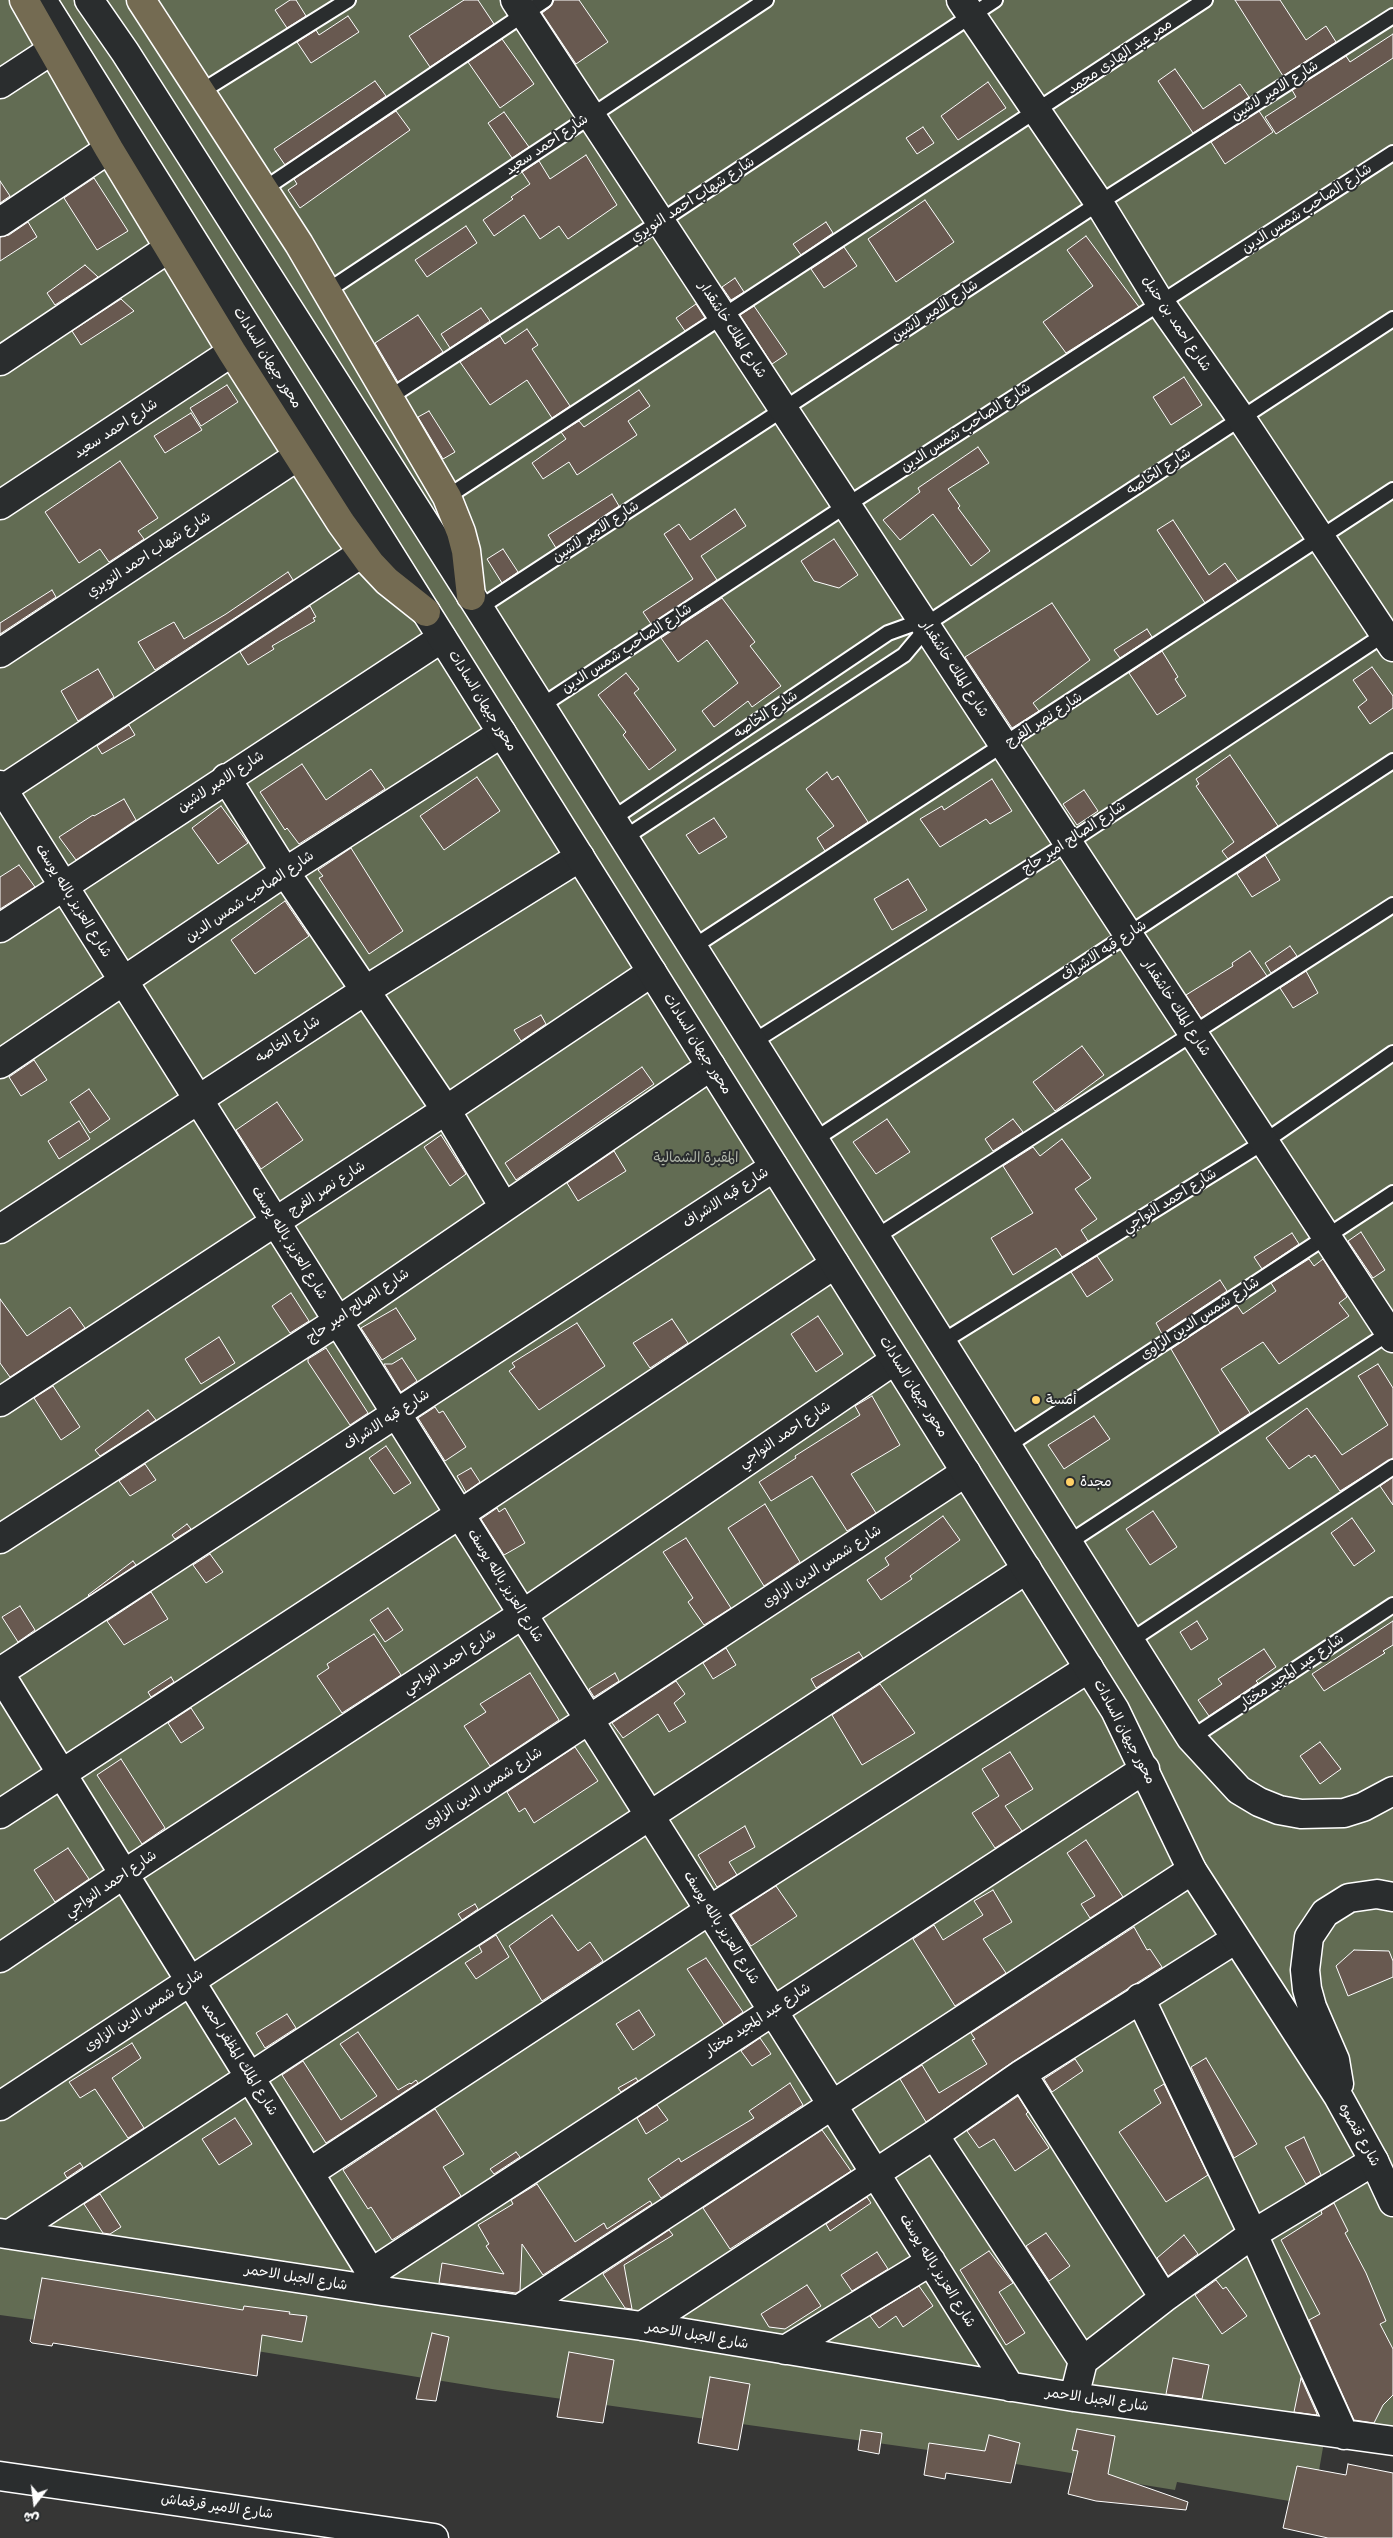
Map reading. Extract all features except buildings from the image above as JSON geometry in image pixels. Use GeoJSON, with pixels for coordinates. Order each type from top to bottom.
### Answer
{"type":"FeatureCollection","features":[{"type":"Feature","properties":{"kind":"highway"},"geometry":{"type":"LineString","coordinates":[[24,0],[108,149],[298,456],[362,553],[388,581],[426,612]]}},
{"type":"Feature","properties":{"kind":"highway"},"geometry":{"type":"LineString","coordinates":[[142,0],[202,91],[327,291],[447,497],[461,532],[475,602]]}},
{"type":"Feature","properties":{"kind":"street","name":"محور جيهان السادات"},"geometry":{"type":"LineString","coordinates":[[42,0],[1115,1710],[1145,1768],[1192,1870],[1338,2096]]}},
{"type":"Feature","properties":{"kind":"street"},"geometry":{"type":"LineString","coordinates":[[89,0],[125,52],[541,706],[1191,1738],[1239,1790],[1259,1802],[1279,1810],[1301,1814],[1344,1813],[1363,1807],[1393,1791]]}},
{"type":"Feature","properties":{"kind":"street","name":"شارع الملك خاشقدار"},"geometry":{"type":"LineString","coordinates":[[528,4],[591,115],[1326,1237],[1392,1334]]}},
{"type":"Feature","properties":{"kind":"street","name":"شارع احمد بن حنبل"},"geometry":{"type":"LineString","coordinates":[[966,8],[1099,203],[1161,304],[1390,637]]}},
{"type":"Feature","properties":{"kind":"street"},"geometry":{"type":"LineString","coordinates":[[0,84],[52,50]]}},
{"type":"Feature","properties":{"kind":"street"},"geometry":{"type":"LineString","coordinates":[[0,222],[108,149]]}},
{"type":"Feature","properties":{"kind":"street"},"geometry":{"type":"LineString","coordinates":[[0,361],[169,248]]}},
{"type":"Feature","properties":{"kind":"street","name":"شارع احمد سعيد"},"geometry":{"type":"LineString","coordinates":[[0,505],[232,352]]}},
{"type":"Feature","properties":{"kind":"street","name":"شارع شهاب احمد النويري"},"geometry":{"type":"LineString","coordinates":[[0,653],[298,456]]}},
{"type":"Feature","properties":{"kind":"street"},"geometry":{"type":"LineString","coordinates":[[1,788],[362,553]]}},
{"type":"Feature","properties":{"kind":"street","name":"شارع الامير لاشين"},"geometry":{"type":"LineString","coordinates":[[0,928],[442,638]]}},
{"type":"Feature","properties":{"kind":"street","name":"شارع الصاحب شمس الدين"},"geometry":{"type":"LineString","coordinates":[[0,1064],[124,982],[284,872],[502,733]]}},
{"type":"Feature","properties":{"kind":"street"},"geometry":{"type":"LineString","coordinates":[[226,778],[284,872],[446,1110],[504,1207]]}},
{"type":"Feature","properties":{"kind":"street","name":"شارع العزيز بالله يوسف"},"geometry":{"type":"LineString","coordinates":[[1,788],[1010,2387]]}},
{"type":"Feature","properties":{"kind":"street","name":"شارع الخاصه"},"geometry":{"type":"LineString","coordinates":[[0,1229],[366,990],[580,857]]}},
{"type":"Feature","properties":{"kind":"street","name":"شارع نصر الفرج"},"geometry":{"type":"LineString","coordinates":[[0,1402],[446,1110],[652,972]]}},
{"type":"Feature","properties":{"kind":"street","name":"شارع الصالح امير حاج"},"geometry":{"type":"LineString","coordinates":[[0,1539],[338,1321],[711,1066]]}},
{"type":"Feature","properties":{"kind":"street","name":"شارع قبه الاشراف"},"geometry":{"type":"LineString","coordinates":[[0,1673],[774,1167]]}},
{"type":"Feature","properties":{"kind":"street"},"geometry":{"type":"LineString","coordinates":[[0,1814],[460,1514],[835,1264]]}},
{"type":"Feature","properties":{"kind":"street","name":"شارع احمد النواجي"},"geometry":{"type":"LineString","coordinates":[[0,1958],[124,1874],[523,1614],[895,1360]]}},
{"type":"Feature","properties":{"kind":"street","name":"شارع شمس الدين الزاوى"},"geometry":{"type":"LineString","coordinates":[[0,2106],[966,1472]]}},
{"type":"Feature","properties":{"kind":"street"},"geometry":{"type":"LineString","coordinates":[[5,2233],[250,2077],[1027,1569]]}},
{"type":"Feature","properties":{"kind":"street"},"geometry":{"type":"LineString","coordinates":[[309,2173],[710,1910],[1089,1668]]}},
{"type":"Feature","properties":{"kind":"street","name":"شارع الملك المظفر احمد"},"geometry":{"type":"LineString","coordinates":[[0,1673],[377,2282]]}},
{"type":"Feature","properties":{"kind":"street","name":"شارع عبد المجيد مختار"},"geometry":{"type":"LineString","coordinates":[[377,2282],[773,2011],[1145,1768]]}},
{"type":"Feature","properties":{"kind":"street"},"geometry":{"type":"LineString","coordinates":[[520,2309],[834,2106],[1192,1870]]}},
{"type":"Feature","properties":{"kind":"street"},"geometry":{"type":"LineString","coordinates":[[1338,2096],[1338,2075],[1335,2060],[1312,2007],[1307,1989],[1305,1970],[1309,1937],[1325,1913],[1349,1898],[1377,1894],[1393,1897]]}},
{"type":"Feature","properties":{"kind":"street"},"geometry":{"type":"LineString","coordinates":[[642,2326],[876,2173],[1022,2074],[1236,1939]]}},
{"type":"Feature","properties":{"kind":"street"},"geometry":{"type":"LineString","coordinates":[[1140,1998],[1253,2234],[1344,2435]]}},
{"type":"Feature","properties":{"kind":"street"},"geometry":{"type":"LineString","coordinates":[[1022,2074],[1164,2298]]}},
{"type":"Feature","properties":{"kind":"street","name":"شارع قنصوه"},"geometry":{"type":"LineString","coordinates":[[1338,2096],[1374,2161],[1393,2202]]}},
{"type":"Feature","properties":{"kind":"street"},"geometry":{"type":"LineString","coordinates":[[934,2134],[1083,2361]]}},
{"type":"Feature","properties":{"kind":"street"},"geometry":{"type":"LineString","coordinates":[[1074,2397],[1083,2361],[1164,2298],[1253,2234],[1374,2161]]}},
{"type":"Feature","properties":{"kind":"street","name":"شارع الجبل الاحمر"},"geometry":{"type":"LineString","coordinates":[[5,2233],[377,2282],[520,2309],[642,2326],[1010,2387],[1393,2441]]}},
{"type":"Feature","properties":{"kind":"street"},"geometry":{"type":"LineString","coordinates":[[784,2350],[931,2261]]}},
{"type":"Feature","properties":{"kind":"street","name":"شارع الامير قرقماش"},"geometry":{"type":"LineString","coordinates":[[0,2476],[434,2538]]}},
{"type":"Feature","properties":{"kind":"lane"},"geometry":{"type":"LineString","coordinates":[[202,91],[348,0]]}},
{"type":"Feature","properties":{"kind":"lane","name":"شارع احمد سعيد"},"geometry":{"type":"LineString","coordinates":[[327,291],[766,0]]}},
{"type":"Feature","properties":{"kind":"lane","name":"شارع شهاب احمد النويري"},"geometry":{"type":"LineString","coordinates":[[390,397],[661,221],[966,8],[995,0]]}},
{"type":"Feature","properties":{"kind":"lane","name":"ممر عبد الهادى محمد"},"geometry":{"type":"LineString","coordinates":[[447,497],[1036,113],[1205,0]]}},
{"type":"Feature","properties":{"kind":"lane"},"geometry":{"type":"LineString","coordinates":[[264,189],[528,4]]}},
{"type":"Feature","properties":{"kind":"lane","name":"شارع الامير لاشين"},"geometry":{"type":"LineString","coordinates":[[475,602],[784,410],[1099,203],[1393,16]]}},
{"type":"Feature","properties":{"kind":"lane","name":"شارع الصاحب شمس الدين"},"geometry":{"type":"LineString","coordinates":[[541,706],[846,505],[1393,153]]}},
{"type":"Feature","properties":{"kind":"lane","name":"شارع الخاصه"},"geometry":{"type":"LineString","coordinates":[[618,828],[888,633],[906,626],[925,625],[1393,319]]}},
{"type":"Feature","properties":{"kind":"lane","name":"شارع نصر الفرج"},"geometry":{"type":"LineString","coordinates":[[693,947],[1004,746],[1393,490]]}},
{"type":"Feature","properties":{"kind":"lane","name":"شارع الخاصه"},"geometry":{"type":"LineString","coordinates":[[618,828],[904,655],[920,636],[925,625]]}},
{"type":"Feature","properties":{"kind":"lane","name":"شارع الصالح امير حاج"},"geometry":{"type":"LineString","coordinates":[[753,1042],[1390,637]]}},
{"type":"Feature","properties":{"kind":"lane","name":"شارع قبه الاشراف"},"geometry":{"type":"LineString","coordinates":[[814,1140],[1393,761]]}},
{"type":"Feature","properties":{"kind":"lane"},"geometry":{"type":"LineString","coordinates":[[876,1237],[1393,905]]}},
{"type":"Feature","properties":{"kind":"lane","name":"شارع احمد النواجي"},"geometry":{"type":"LineString","coordinates":[[942,1342],[1264,1142],[1393,1053]]}},
{"type":"Feature","properties":{"kind":"lane","name":"شارع شمس الدين الزاوى"},"geometry":{"type":"LineString","coordinates":[[1007,1446],[1393,1193]]}},
{"type":"Feature","properties":{"kind":"lane"},"geometry":{"type":"LineString","coordinates":[[1068,1543],[1392,1334]]}},
{"type":"Feature","properties":{"kind":"lane"},"geometry":{"type":"LineString","coordinates":[[1130,1641],[1393,1467]]}},
{"type":"Feature","properties":{"kind":"lane","name":"شارع عبد المجيد مختار"},"geometry":{"type":"LineString","coordinates":[[1191,1738],[1393,1605]]}},
{"type":"Feature","properties":{"kind":"green space","name":"المقبرة الشمالية"},"geometry":{"type":"Polygon","coordinates":[[[0,0],[1393,0],[1393,2445],[1325,2436],[1313,2505],[1177,2482],[1175,2490],[942,2452],[498,2390],[238,2348],[0,2315],[0,0]]]}},
{"type":"Feature","properties":{"kind":"place","name":"أمسة"},"geometry":{"type":"Point","coordinates":[1036,1400]}},
{"type":"Feature","properties":{"kind":"place","name":"مجدة"},"geometry":{"type":"Point","coordinates":[1070,1482]}}]}
